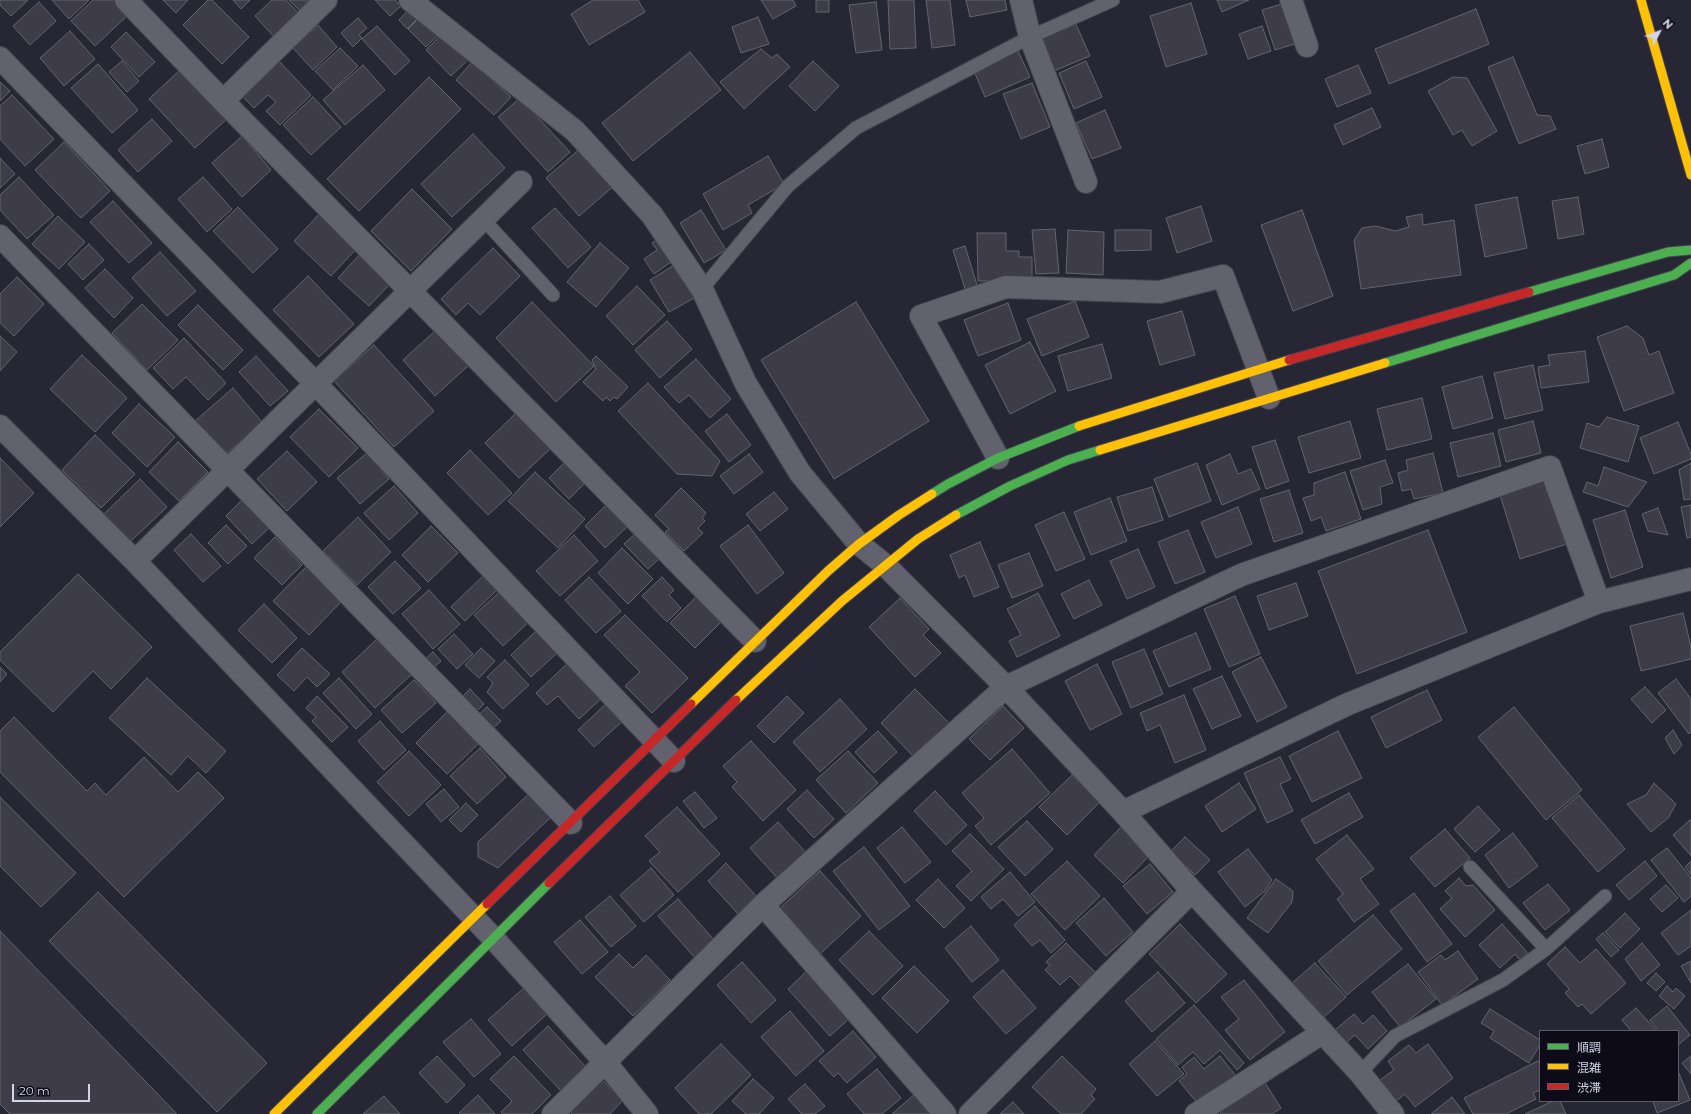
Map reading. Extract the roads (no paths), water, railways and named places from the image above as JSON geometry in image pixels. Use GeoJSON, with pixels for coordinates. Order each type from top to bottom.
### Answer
{"type":"FeatureCollection","features":[{"type":"Feature","properties":{"kind":"street"},"geometry":{"type":"LineString","coordinates":[[126,0],[223,101],[755,641]]}},
{"type":"Feature","properties":{"kind":"street"},"geometry":{"type":"LineString","coordinates":[[223,101],[326,0]]}},
{"type":"Feature","properties":{"kind":"street"},"geometry":{"type":"LineString","coordinates":[[410,0],[575,131],[652,215],[702,289],[746,384],[800,473],[859,544],[886,565],[1006,687],[1123,812],[1192,891],[1360,1073],[1393,1114]]}},
{"type":"Feature","properties":{"kind":"street"},"geometry":{"type":"LineString","coordinates":[[1021,0],[1030,38],[1086,182]]}},
{"type":"Feature","properties":{"kind":"street"},"geometry":{"type":"LineString","coordinates":[[1291,0],[1307,46]]}},
{"type":"Feature","properties":{"kind":"street"},"geometry":{"type":"LineString","coordinates":[[1641,0],[1691,174]]}},
{"type":"Feature","properties":{"kind":"street"},"geometry":{"type":"LineString","coordinates":[[0,58],[316,384],[674,761]]}},
{"type":"Feature","properties":{"kind":"street"},"geometry":{"type":"LineString","coordinates":[[135,561],[411,292],[521,182]]}},
{"type":"Feature","properties":{"kind":"street"},"geometry":{"type":"LineString","coordinates":[[0,236],[571,823]]}},
{"type":"Feature","properties":{"kind":"street"},"geometry":{"type":"LineString","coordinates":[[274,1114],[828,571],[859,544],[899,515],[948,484],[998,458],[1057,434],[1111,415],[1260,369],[1653,256],[1668,252],[1691,250]]}},
{"type":"Feature","properties":{"kind":"street"},"geometry":{"type":"LineString","coordinates":[[317,1114],[493,938],[674,761],[842,601],[918,539],[957,514],[1010,486],[1068,460],[1674,275],[1691,263]]}},
{"type":"Feature","properties":{"kind":"street"},"geometry":{"type":"LineString","coordinates":[[998,458],[921,316],[1006,287],[1160,292],[1223,276],[1260,369],[1269,398]]}},
{"type":"Feature","properties":{"kind":"street"},"geometry":{"type":"LineString","coordinates":[[0,426],[135,561],[493,938],[605,1062],[647,1114]]}},
{"type":"Feature","properties":{"kind":"street"},"geometry":{"type":"LineString","coordinates":[[553,1114],[763,905],[1006,687],[1241,575],[1550,467],[1599,602]]}},
{"type":"Feature","properties":{"kind":"street"},"geometry":{"type":"LineString","coordinates":[[1123,812],[1348,704],[1599,602],[1691,579]]}},
{"type":"Feature","properties":{"kind":"street"},"geometry":{"type":"LineString","coordinates":[[970,1114],[1192,891]]}},
{"type":"Feature","properties":{"kind":"street"},"geometry":{"type":"LineString","coordinates":[[763,905],[945,1114]]}},
{"type":"Feature","properties":{"kind":"street"},"geometry":{"type":"LineString","coordinates":[[1196,1114],[1322,1033]]}},
{"type":"Feature","properties":{"kind":"lane"},"geometry":{"type":"LineString","coordinates":[[702,289],[788,186],[856,128],[1030,38],[1113,0]]}},
{"type":"Feature","properties":{"kind":"lane"},"geometry":{"type":"LineString","coordinates":[[484,220],[553,295]]}},
{"type":"Feature","properties":{"kind":"lane"},"geometry":{"type":"LineString","coordinates":[[1470,867],[1546,949]]}},
{"type":"Feature","properties":{"kind":"lane"},"geometry":{"type":"LineString","coordinates":[[1360,1073],[1396,1036],[1503,980],[1546,949],[1605,896]]}}]}
